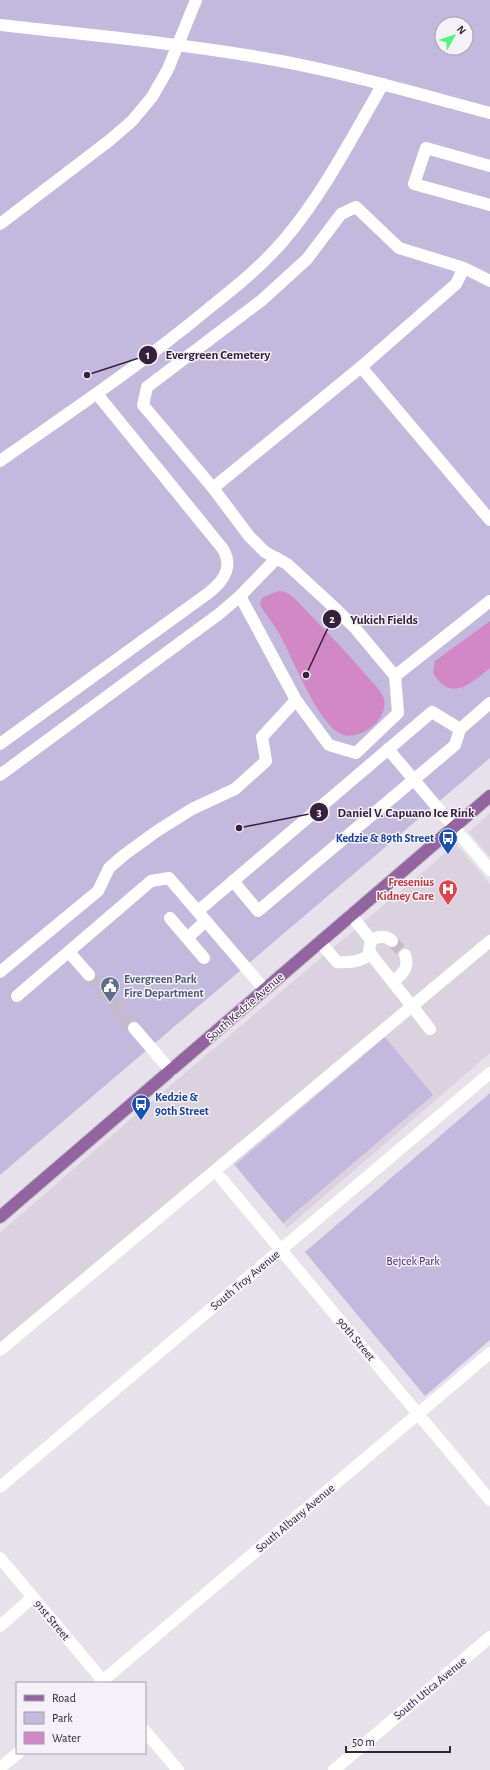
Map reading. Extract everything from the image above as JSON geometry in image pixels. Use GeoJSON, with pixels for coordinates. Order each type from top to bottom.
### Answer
{"type":"FeatureCollection","features":[{"type":"Feature","properties":{"kind":"main road","name":"South Kedzie Avenue"},"geometry":{"type":"LineString","coordinates":[[0,1217],[490,796]]}},
{"type":"Feature","properties":{"kind":"street"},"geometry":{"type":"LineString","coordinates":[[0,224],[110,140],[132,121],[152,97],[168,69],[196,0]]}},
{"type":"Feature","properties":{"kind":"street"},"geometry":{"type":"LineString","coordinates":[[0,25],[178,45],[265,58],[383,84],[490,113]]}},
{"type":"Feature","properties":{"kind":"street"},"geometry":{"type":"LineString","coordinates":[[0,461],[97,394],[183,330],[256,268],[283,240],[309,207],[336,165],[383,84]]}},
{"type":"Feature","properties":{"kind":"street"},"geometry":{"type":"LineString","coordinates":[[490,166],[426,148],[414,184],[490,205]]}},
{"type":"Feature","properties":{"kind":"street"},"geometry":{"type":"LineString","coordinates":[[240,596],[296,700],[329,745],[356,753],[398,713],[395,676],[355,628],[288,564],[265,552],[249,536],[213,488],[143,405],[147,387],[262,300],[307,259],[341,214],[356,207],[399,248],[464,268],[490,281]]}},
{"type":"Feature","properties":{"kind":"street"},"geometry":{"type":"LineString","coordinates":[[213,488],[361,367],[456,284],[464,268]]}},
{"type":"Feature","properties":{"kind":"street"},"geometry":{"type":"LineString","coordinates":[[361,367],[490,520]]}},
{"type":"Feature","properties":{"kind":"street"},"geometry":{"type":"LineString","coordinates":[[0,744],[207,594],[216,587],[226,572],[228,564],[227,556],[223,549],[97,394]]}},
{"type":"Feature","properties":{"kind":"street"},"geometry":{"type":"LineString","coordinates":[[0,775],[219,614],[240,596],[277,558]]}},
{"type":"Feature","properties":{"kind":"street"},"geometry":{"type":"LineString","coordinates":[[395,676],[490,601]]}},
{"type":"Feature","properties":{"kind":"street"},"geometry":{"type":"LineString","coordinates":[[0,972],[98,891],[109,868],[124,855],[157,831],[192,809],[235,788],[266,761],[262,737],[296,700]]}},
{"type":"Feature","properties":{"kind":"street"},"geometry":{"type":"LineString","coordinates":[[233,881],[258,911],[455,745],[460,729],[490,703]]}},
{"type":"Feature","properties":{"kind":"street"},"geometry":{"type":"LineString","coordinates":[[198,911],[432,712],[460,729]]}},
{"type":"Feature","properties":{"kind":"street"},"geometry":{"type":"LineString","coordinates":[[388,749],[490,870]]}},
{"type":"Feature","properties":{"kind":"street"},"geometry":{"type":"LineString","coordinates":[[17,996],[151,881],[169,878],[265,990]]}},
{"type":"Feature","properties":{"kind":"street"},"geometry":{"type":"LineString","coordinates":[[351,915],[371,940],[369,950],[371,954],[430,1028]]}},
{"type":"Feature","properties":{"kind":"street"},"geometry":{"type":"LineString","coordinates":[[170,918],[204,958]]}},
{"type":"Feature","properties":{"kind":"street"},"geometry":{"type":"LineString","coordinates":[[187,938],[206,921]]}},
{"type":"Feature","properties":{"kind":"street"},"geometry":{"type":"LineString","coordinates":[[371,940],[388,937],[392,941]]}},
{"type":"Feature","properties":{"kind":"street"},"geometry":{"type":"LineString","coordinates":[[0,1350],[490,941]]}},
{"type":"Feature","properties":{"kind":"street"},"geometry":{"type":"LineString","coordinates":[[320,942],[337,962],[349,963],[358,961],[371,954]]}},
{"type":"Feature","properties":{"kind":"street"},"geometry":{"type":"LineString","coordinates":[[69,952],[89,975]]}},
{"type":"Feature","properties":{"kind":"street"},"geometry":{"type":"LineString","coordinates":[[393,982],[406,968],[407,964],[405,955]]}},
{"type":"Feature","properties":{"kind":"street"},"geometry":{"type":"LineString","coordinates":[[134,1028],[171,1071]]}},
{"type":"Feature","properties":{"kind":"street","name":"South Troy Avenue"},"geometry":{"type":"LineString","coordinates":[[0,1487],[490,1073]]}},
{"type":"Feature","properties":{"kind":"street","name":"90th Street"},"geometry":{"type":"LineString","coordinates":[[221,1178],[490,1500]]}},
{"type":"Feature","properties":{"kind":"street","name":"South Albany Avenue"},"geometry":{"type":"LineString","coordinates":[[103,1682],[490,1353]]}},
{"type":"Feature","properties":{"kind":"street","name":"91st Street"},"geometry":{"type":"LineString","coordinates":[[0,1558],[103,1682]]}},
{"type":"Feature","properties":{"kind":"street"},"geometry":{"type":"LineString","coordinates":[[0,1626],[33,1597]]}},
{"type":"Feature","properties":{"kind":"street","name":"South Utica Avenue"},"geometry":{"type":"LineString","coordinates":[[334,1770],[490,1637]]}},
{"type":"Feature","properties":{"kind":"street"},"geometry":{"type":"LineString","coordinates":[[146,1732],[171,1768]]}},
{"type":"Feature","properties":{"kind":"street"},"geometry":{"type":"LineString","coordinates":[[0,1768],[17,1754]]}},
{"type":"Feature","properties":{"kind":"shaded area"},"geometry":{"type":"Polygon","coordinates":[[[490,813],[490,857],[469,832],[490,813]]]}},
{"type":"Feature","properties":{"kind":"shaded area"},"geometry":{"type":"Polygon","coordinates":[[[456,844],[490,884],[490,1053],[287,1228],[229,1159],[0,1350],[0,1233],[145,1107],[456,844]]]}},
{"type":"Feature","properties":{"kind":"green space"},"geometry":{"type":"Polygon","coordinates":[[[0,0],[490,0],[490,758],[0,1175],[0,0]]]}},
{"type":"Feature","properties":{"kind":"green space"},"geometry":{"type":"Polygon","coordinates":[[[385,1037],[433,1095],[283,1223],[235,1165],[385,1037]]]}},
{"type":"Feature","properties":{"kind":"green space","name":"Bejcek Park"},"geometry":{"type":"Polygon","coordinates":[[[490,1093],[490,1340],[425,1396],[305,1252],[490,1093]]]}},
{"type":"Feature","properties":{"kind":"water"},"geometry":{"type":"Polygon","coordinates":[[[278,591],[285,592],[293,597],[381,692],[384,699],[382,715],[370,728],[362,733],[346,736],[330,726],[322,715],[306,689],[279,633],[260,604],[262,598],[278,591]]]}},
{"type":"Feature","properties":{"kind":"water"},"geometry":{"type":"Polygon","coordinates":[[[490,621],[490,668],[468,685],[461,688],[454,689],[447,687],[440,682],[433,673],[435,661],[490,621]]]}},
{"type":"Feature","properties":{"kind":"tunnel"},"geometry":{"type":"LineString","coordinates":[[392,941],[405,955]]}},
{"type":"Feature","properties":{"kind":"tunnel"},"geometry":{"type":"LineString","coordinates":[[89,975],[134,1028]]}},
{"type":"Feature","properties":{"kind":"place","name":"Evergreen Cemetery"},"geometry":{"type":"Point","coordinates":[87,375]}},
{"type":"Feature","properties":{"kind":"place","name":"Yukich Fields"},"geometry":{"type":"Point","coordinates":[306,675]}},
{"type":"Feature","properties":{"kind":"place","name":"Daniel V. Capuano Ice Rink"},"geometry":{"type":"Point","coordinates":[239,828]}},
{"type":"Feature","properties":{"kind":"place","name":"Kedzie & 89th Street"},"geometry":{"type":"Point","coordinates":[448,855]}},
{"type":"Feature","properties":{"kind":"place","name":"Fresenius Kidney Care"},"geometry":{"type":"Point","coordinates":[448,906]}},
{"type":"Feature","properties":{"kind":"place","name":"Evergreen Park Fire Department"},"geometry":{"type":"Point","coordinates":[110,1003]}},
{"type":"Feature","properties":{"kind":"place","name":"Kedzie & 90th Street"},"geometry":{"type":"Point","coordinates":[141,1121]}}]}
